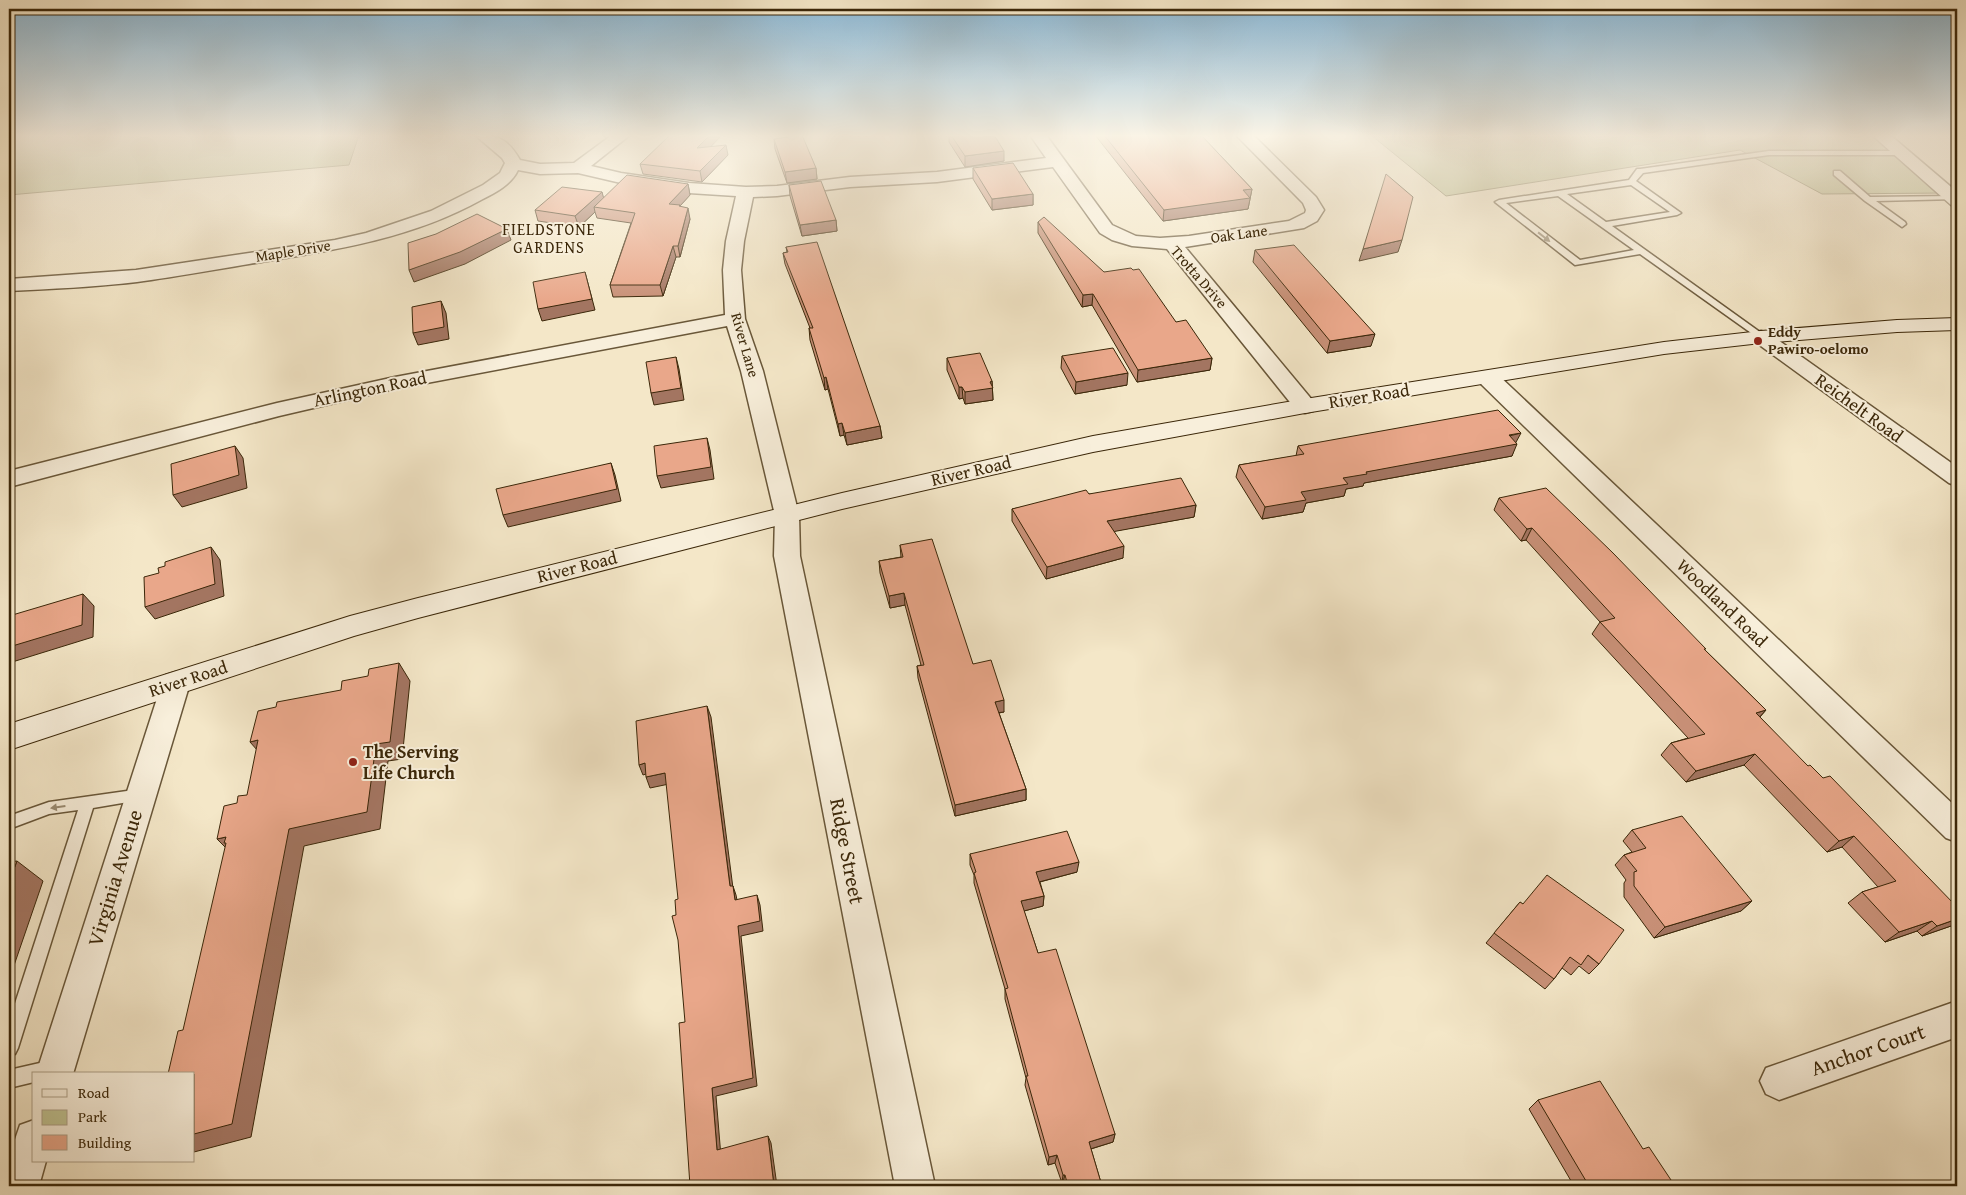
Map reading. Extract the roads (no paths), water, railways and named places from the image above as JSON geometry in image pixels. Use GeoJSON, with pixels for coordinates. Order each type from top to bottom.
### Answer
{"type":"FeatureCollection","features":[{"type":"Feature","properties":{"kind":"main road","name":"River Road"},"geometry":{"type":"LineString","coordinates":[[9,737],[418,608],[787,515],[1012,461],[1093,444],[1305,406],[1488,378],[1664,348],[1761,337],[1898,326],[1957,324]]}},
{"type":"Feature","properties":{"kind":"street","name":"Maple Drive"},"geometry":{"type":"LineString","coordinates":[[9,285],[136,276],[335,245],[371,237],[437,215],[486,191]]}},
{"type":"Feature","properties":{"kind":"street"},"geometry":{"type":"LineString","coordinates":[[713,191],[779,191]]}},
{"type":"Feature","properties":{"kind":"street","name":"Trotta Drive"},"geometry":{"type":"LineString","coordinates":[[1079,191],[1106,229],[1111,232],[1131,241],[1148,244],[1173,244],[1305,406]]}},
{"type":"Feature","properties":{"kind":"street","name":"Oak Lane"},"geometry":{"type":"LineString","coordinates":[[1173,244],[1304,222],[1312,217],[1315,210],[1310,201],[1300,191]]}},
{"type":"Feature","properties":{"kind":"street"},"geometry":{"type":"LineString","coordinates":[[1945,191],[1956,200]]}},
{"type":"Feature","properties":{"kind":"street","name":"River Lane"},"geometry":{"type":"LineString","coordinates":[[746,192],[735,241],[732,270],[735,319],[752,371],[787,515]]}},
{"type":"Feature","properties":{"kind":"street","name":"Arlington Road"},"geometry":{"type":"LineString","coordinates":[[9,479],[267,412],[394,383],[735,319]]}},
{"type":"Feature","properties":{"kind":"street","name":"Reichelt Road"},"geometry":{"type":"LineString","coordinates":[[1761,337],[1957,478]]}},
{"type":"Feature","properties":{"kind":"street","name":"Woodland Road"},"geometry":{"type":"LineString","coordinates":[[1488,378],[1957,828]]}},
{"type":"Feature","properties":{"kind":"street","name":"Ridge Street"},"geometry":{"type":"LineString","coordinates":[[787,515],[787,556],[915,1186]]}},
{"type":"Feature","properties":{"kind":"street","name":"Virginia Avenue"},"geometry":{"type":"LineString","coordinates":[[55,1071],[176,683]]}},
{"type":"Feature","properties":{"kind":"street","name":"Anchor Court"},"geometry":{"type":"LineString","coordinates":[[1779,1080],[1957,1019]]}},
{"type":"Feature","properties":{"kind":"street"},"geometry":{"type":"LineString","coordinates":[[19,1186],[32,1145]]}},
{"type":"Feature","properties":{"kind":"lane"},"geometry":{"type":"LineString","coordinates":[[1575,191],[1499,202],[1578,263],[1642,251]]}},
{"type":"Feature","properties":{"kind":"lane"},"geometry":{"type":"LineString","coordinates":[[1606,226],[1677,212],[1645,191]]}},
{"type":"Feature","properties":{"kind":"lane"},"geometry":{"type":"LineString","coordinates":[[1858,191],[1902,224]]}},
{"type":"Feature","properties":{"kind":"lane"},"geometry":{"type":"LineString","coordinates":[[1560,193],[1761,337]]}},
{"type":"Feature","properties":{"kind":"lane"},"geometry":{"type":"LineString","coordinates":[[1868,199],[1956,200]]}},
{"type":"Feature","properties":{"kind":"lane"},"geometry":{"type":"LineString","coordinates":[[9,822],[49,808],[141,795]]}},
{"type":"Feature","properties":{"kind":"lane"},"geometry":{"type":"LineString","coordinates":[[9,1048],[88,802]]}},
{"type":"Feature","properties":{"kind":"lane"},"geometry":{"type":"LineString","coordinates":[[9,1079],[32,1075]]}},
{"type":"Feature","properties":{"kind":"place","name":"Eddy Pawiro-oelomo"},"geometry":{"type":"Point","coordinates":[1758,341]}},
{"type":"Feature","properties":{"kind":"place","name":"The Serving Life Church"},"geometry":{"type":"Point","coordinates":[353,762]}},
{"type":"Feature","properties":{"kind":"district","name":"FIELDSTONE GARDENS"},"geometry":{"type":"Point","coordinates":[549,238]}}]}
